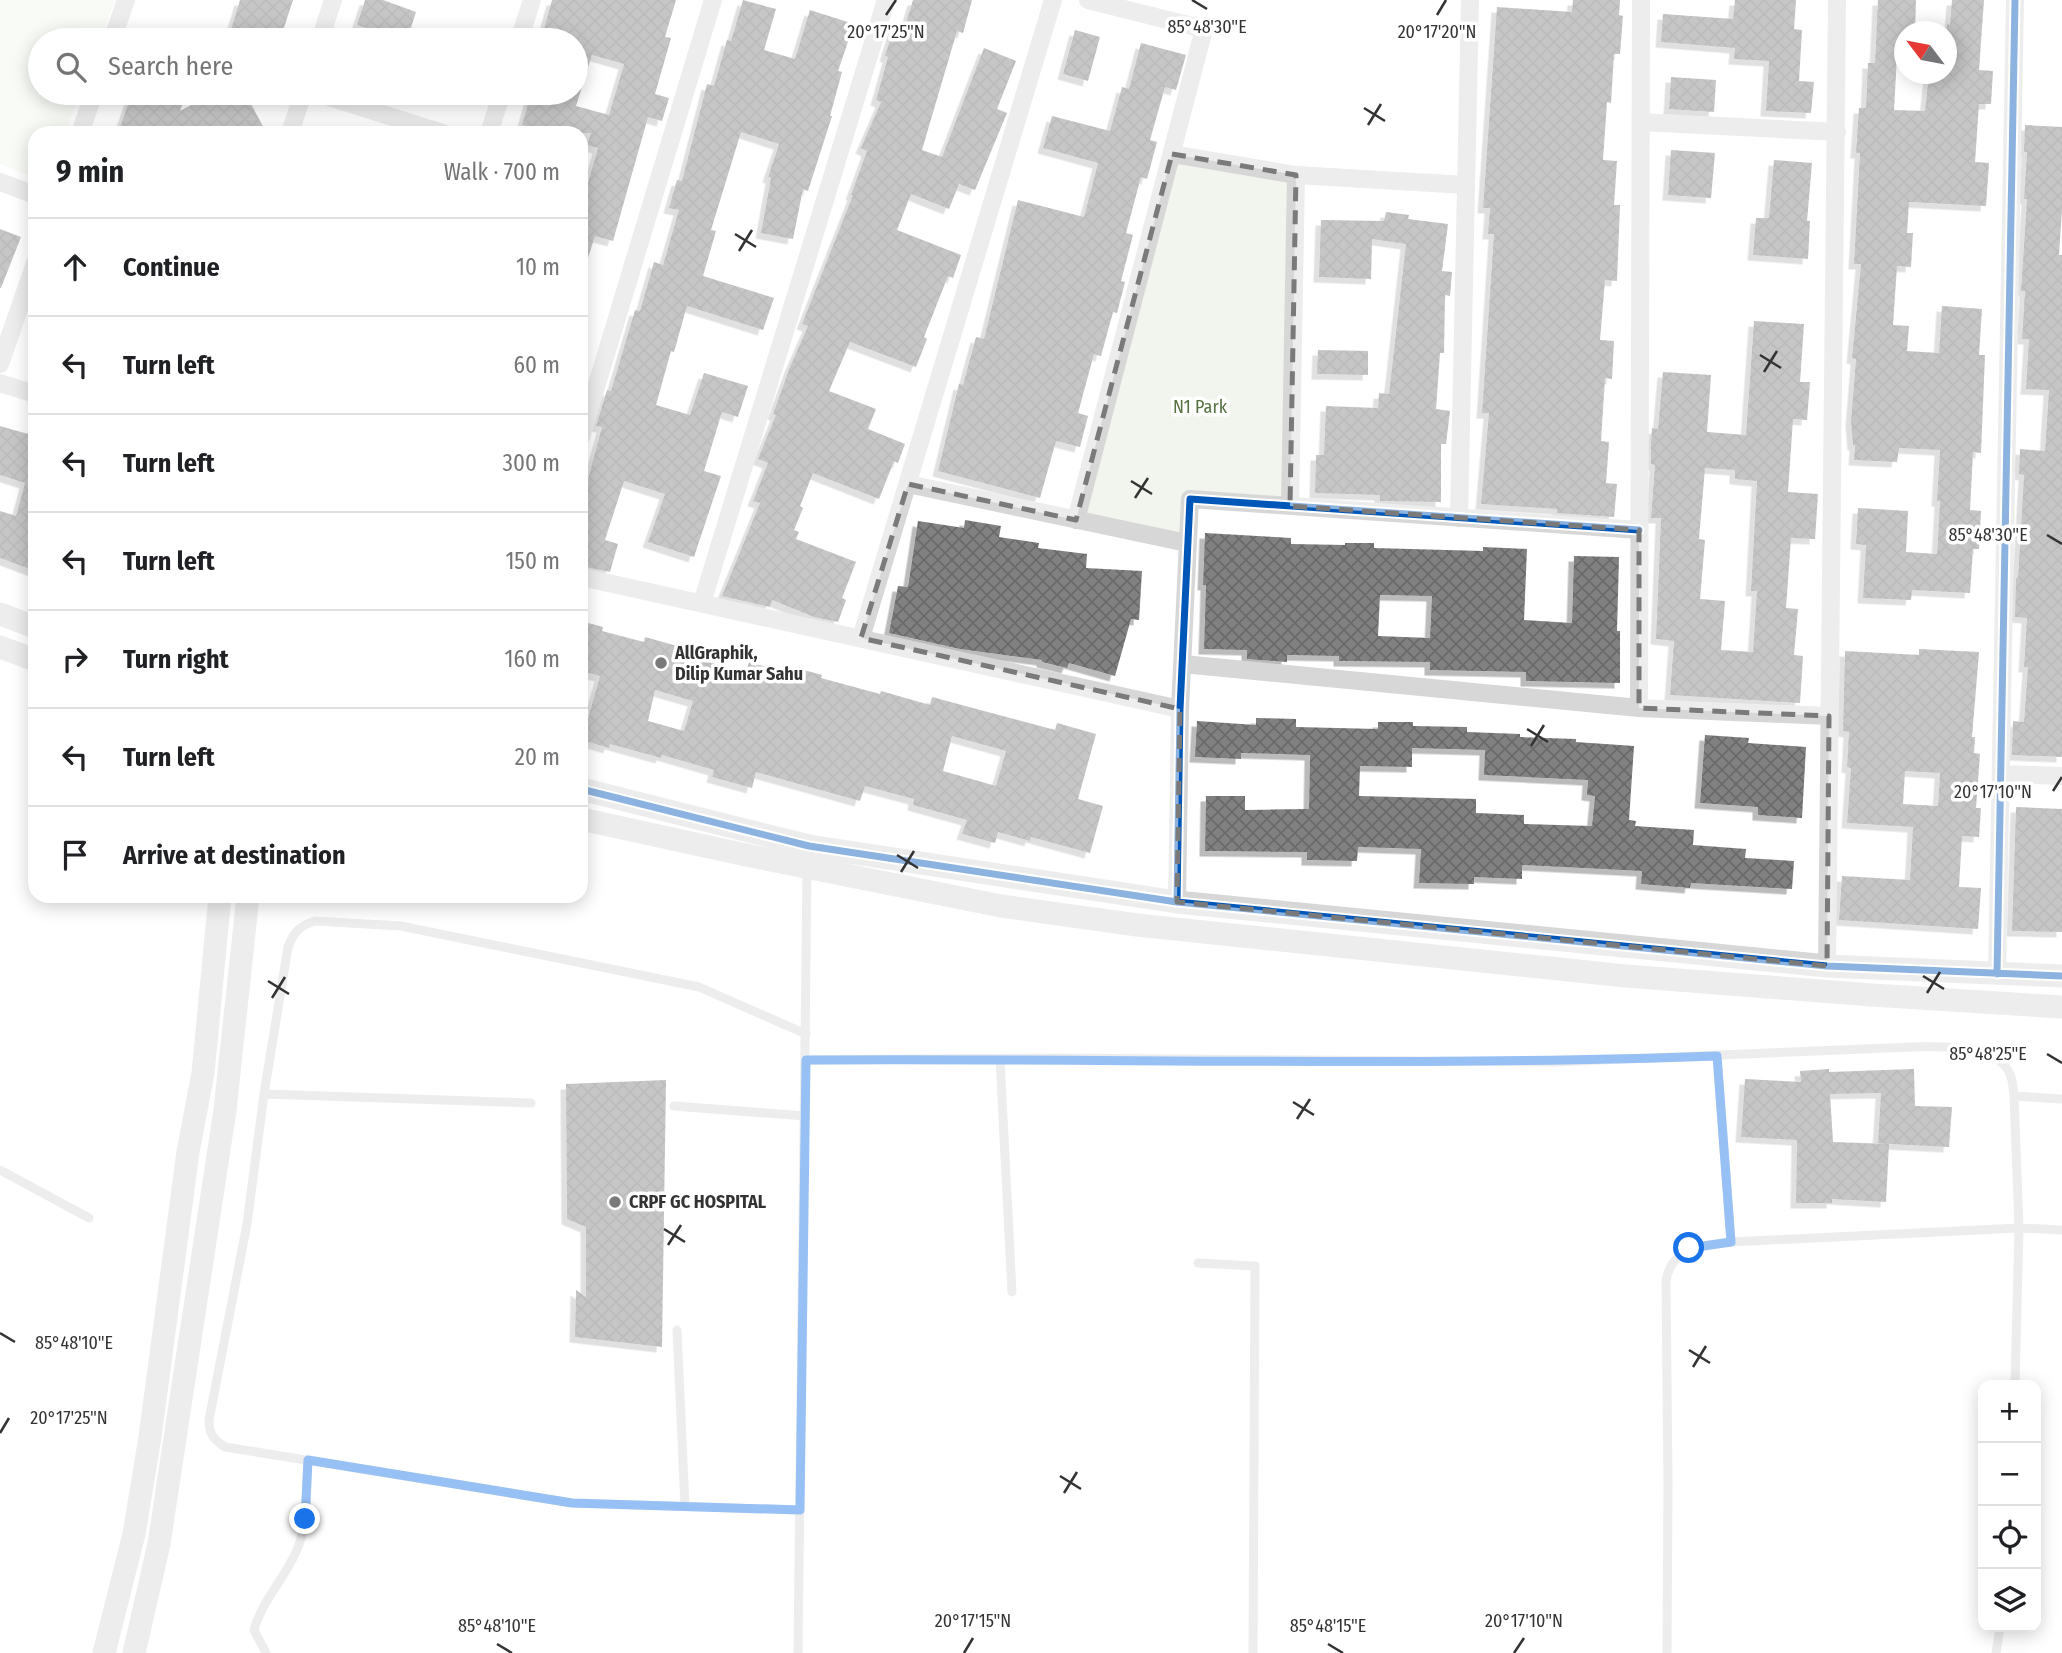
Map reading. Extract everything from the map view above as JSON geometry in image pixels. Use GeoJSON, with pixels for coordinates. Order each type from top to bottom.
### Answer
{"type":"FeatureCollection","features":[{"type":"Feature","properties":{"kind":"street"},"geometry":{"type":"LineString","coordinates":[[116,28],[126,0]]}},
{"type":"Feature","properties":{"kind":"street"},"geometry":{"type":"LineString","coordinates":[[324,28],[333,0]]}},
{"type":"Feature","properties":{"kind":"street"},"geometry":{"type":"LineString","coordinates":[[523,28],[532,0]]}},
{"type":"Feature","properties":{"kind":"street"},"geometry":{"type":"LineString","coordinates":[[588,414],[713,0]]}},
{"type":"Feature","properties":{"kind":"street"},"geometry":{"type":"LineString","coordinates":[[702,603],[886,0]]}},
{"type":"Feature","properties":{"kind":"street"},"geometry":{"type":"LineString","coordinates":[[861,638],[1054,0]]}},
{"type":"Feature","properties":{"kind":"street"},"geometry":{"type":"LineString","coordinates":[[1076,520],[1204,29],[1088,0]]}},
{"type":"Feature","properties":{"kind":"street"},"geometry":{"type":"LineString","coordinates":[[1459,518],[1470,0]]}},
{"type":"Feature","properties":{"kind":"street"},"geometry":{"type":"LineString","coordinates":[[1639,708],[1641,0]]}},
{"type":"Feature","properties":{"kind":"street"},"geometry":{"type":"LineString","coordinates":[[1826,966],[1837,0]]}},
{"type":"Feature","properties":{"kind":"street"},"geometry":{"type":"LineString","coordinates":[[1997,974],[2015,0]]}},
{"type":"Feature","properties":{"kind":"street"},"geometry":{"type":"LineString","coordinates":[[82,126],[90,105]]}},
{"type":"Feature","properties":{"kind":"street"},"geometry":{"type":"LineString","coordinates":[[292,126],[299,105]]}},
{"type":"Feature","properties":{"kind":"street"},"geometry":{"type":"LineString","coordinates":[[354,105],[421,126]]}},
{"type":"Feature","properties":{"kind":"street"},"geometry":{"type":"LineString","coordinates":[[491,126],[498,105]]}},
{"type":"Feature","properties":{"kind":"street"},"geometry":{"type":"LineString","coordinates":[[1641,122],[1837,132]]}},
{"type":"Feature","properties":{"kind":"street"},"geometry":{"type":"LineString","coordinates":[[1172,153],[1296,175],[1466,186]]}},
{"type":"Feature","properties":{"kind":"street"},"geometry":{"type":"LineString","coordinates":[[1290,506],[1296,175]]}},
{"type":"Feature","properties":{"kind":"street"},"geometry":{"type":"LineString","coordinates":[[0,182],[28,192]]}},
{"type":"Feature","properties":{"kind":"street"},"geometry":{"type":"LineString","coordinates":[[0,364],[28,283]]}},
{"type":"Feature","properties":{"kind":"street"},"geometry":{"type":"LineString","coordinates":[[0,383],[28,392]]}},
{"type":"Feature","properties":{"kind":"street"},"geometry":{"type":"LineString","coordinates":[[908,484],[1187,543]]}},
{"type":"Feature","properties":{"kind":"street"},"geometry":{"type":"LineString","coordinates":[[1177,902],[1181,709],[1190,499],[1639,530]]}},
{"type":"Feature","properties":{"kind":"street"},"geometry":{"type":"LineString","coordinates":[[588,579],[1181,709]]}},
{"type":"Feature","properties":{"kind":"street"},"geometry":{"type":"LineString","coordinates":[[0,614],[28,624]]}},
{"type":"Feature","properties":{"kind":"street"},"geometry":{"type":"LineString","coordinates":[[0,647],[28,657]]}},
{"type":"Feature","properties":{"kind":"street"},"geometry":{"type":"LineString","coordinates":[[1183,664],[1639,708],[1829,716]]}},
{"type":"Feature","properties":{"kind":"street"},"geometry":{"type":"LineString","coordinates":[[2001,774],[2062,776]]}},
{"type":"Feature","properties":{"kind":"street"},"geometry":{"type":"LineString","coordinates":[[588,791],[809,846],[1177,902],[1826,966],[2062,975]]}},
{"type":"Feature","properties":{"kind":"street"},"geometry":{"type":"LineString","coordinates":[[588,821],[807,868],[1001,906],[1137,925],[1626,976],[2062,1007]]}},
{"type":"Feature","properties":{"kind":"street"},"geometry":{"type":"LineString","coordinates":[[104,1653],[134,1534],[150,1437],[188,1152],[203,1073],[219,903]]}},
{"type":"Feature","properties":{"kind":"street"},"geometry":{"type":"LineString","coordinates":[[134,1653],[159,1544],[225,1110],[247,903]]}},
{"type":"Feature","properties":{"kind":"street"},"geometry":{"type":"LineString","coordinates":[[1695,981],[1698,954]]}},
{"type":"Feature","properties":{"kind":"lane"},"geometry":{"type":"LineString","coordinates":[[798,1653],[807,868]]}},
{"type":"Feature","properties":{"kind":"lane"},"geometry":{"type":"LineString","coordinates":[[800,1510],[572,1503],[225,1447],[214,1440],[209,1432],[209,1420],[247,1224],[264,1094],[288,947],[294,933],[302,925],[314,921],[401,926],[699,987],[806,1034]]}},
{"type":"Feature","properties":{"kind":"lane"},"geometry":{"type":"LineString","coordinates":[[806,1060],[1554,1062],[1957,1047],[1982,1052],[2001,1061],[2011,1074],[2014,1096],[2019,1228],[2015,1380]]}},
{"type":"Feature","properties":{"kind":"lane"},"geometry":{"type":"LineString","coordinates":[[1717,1056],[1731,1242]]}},
{"type":"Feature","properties":{"kind":"lane"},"geometry":{"type":"LineString","coordinates":[[1000,1059],[1012,1292]]}},
{"type":"Feature","properties":{"kind":"lane"},"geometry":{"type":"LineString","coordinates":[[264,1094],[531,1103]]}},
{"type":"Feature","properties":{"kind":"lane"},"geometry":{"type":"LineString","coordinates":[[2014,1096],[2062,1099]]}},
{"type":"Feature","properties":{"kind":"lane"},"geometry":{"type":"LineString","coordinates":[[674,1106],[805,1116]]}},
{"type":"Feature","properties":{"kind":"lane"},"geometry":{"type":"LineString","coordinates":[[0,1170],[89,1218]]}},
{"type":"Feature","properties":{"kind":"lane"},"geometry":{"type":"LineString","coordinates":[[1667,1653],[1666,1281],[1671,1266],[1689,1248],[1731,1242],[2019,1228],[2062,1230]]}},
{"type":"Feature","properties":{"kind":"lane"},"geometry":{"type":"LineString","coordinates":[[1198,1262],[1255,1266],[1253,1653]]}},
{"type":"Feature","properties":{"kind":"lane"},"geometry":{"type":"LineString","coordinates":[[677,1330],[685,1506]]}},
{"type":"Feature","properties":{"kind":"lane"},"geometry":{"type":"LineString","coordinates":[[266,1653],[254,1630],[258,1616],[297,1551],[305,1519],[308,1460]]}},
{"type":"Feature","properties":{"kind":"lane"},"geometry":{"type":"LineString","coordinates":[[1996,1653],[1999,1632]]}},
{"type":"Feature","properties":{"kind":"highlighted area"},"geometry":{"type":"Polygon","coordinates":[[[1172,154],[1296,175],[1290,506],[1639,530],[1639,708],[1829,716],[1827,966],[1177,902],[1180,709],[861,638],[908,484],[1076,520],[1172,154]]]}},
{"type":"Feature","properties":{"kind":"green space"},"geometry":{"type":"Polygon","coordinates":[[[0,0],[115,0],[104,28],[28,28],[28,105],[76,105],[68,126],[28,126],[28,175],[0,164],[0,0]]]}},
{"type":"Feature","properties":{"kind":"green space","name":"N1 Park"},"geometry":{"type":"Polygon","coordinates":[[[1172,154],[1296,175],[1290,506],[1190,499],[1187,543],[1076,520],[1172,154]]]}},
{"type":"Feature","properties":{"kind":"building"},"geometry":{"type":"Polygon","coordinates":[[[240,0],[293,0],[284,28],[232,28],[240,0]]]}},
{"type":"Feature","properties":{"kind":"building"},"geometry":{"type":"Polygon","coordinates":[[[365,0],[383,0],[416,12],[411,28],[366,28],[357,25],[365,0]]]}},
{"type":"Feature","properties":{"kind":"building"},"geometry":{"type":"Polygon","coordinates":[[[552,0],[676,0],[665,37],[671,38],[655,94],[669,98],[662,121],[648,117],[613,241],[595,236],[588,258],[588,183],[598,148],[588,145],[591,133],[588,133],[588,126],[522,125],[528,105],[576,105],[609,115],[624,64],[592,55],[588,68],[588,28],[544,28],[552,0]]]}},
{"type":"Feature","properties":{"kind":"building"},"geometry":{"type":"Polygon","coordinates":[[[743,0],[776,9],[764,50],[795,59],[810,10],[854,24],[838,71],[842,72],[832,116],[808,191],[803,189],[793,239],[761,233],[771,178],[768,177],[779,144],[741,132],[711,230],[716,231],[703,276],[774,298],[763,330],[687,306],[674,352],[671,351],[656,405],[690,415],[704,373],[748,386],[738,417],[722,412],[704,471],[721,476],[694,557],[648,542],[665,494],[624,481],[605,540],[618,544],[610,572],[588,567],[588,479],[602,427],[596,426],[607,390],[611,391],[635,310],[640,311],[654,262],[663,265],[679,210],[669,208],[677,180],[682,181],[707,84],[714,86],[727,40],[731,41],[743,0]]]}},
{"type":"Feature","properties":{"kind":"building"},"geometry":{"type":"Polygon","coordinates":[[[913,0],[972,0],[963,33],[957,31],[922,150],[942,157],[984,48],[1016,61],[997,109],[1007,113],[975,190],[959,184],[949,209],[911,194],[897,230],[961,255],[953,278],[948,276],[924,337],[927,339],[916,367],[850,342],[829,391],[876,409],[868,429],[905,444],[898,463],[894,461],[879,499],[813,473],[800,506],[803,508],[794,530],[799,532],[796,539],[856,562],[842,598],[846,600],[838,622],[814,617],[772,600],[770,607],[722,596],[760,503],[753,501],[768,463],[758,459],[776,415],[773,414],[790,367],[808,326],[802,324],[853,195],[867,151],[861,148],[881,102],[876,100],[894,27],[904,30],[913,0]]]}},
{"type":"Feature","properties":{"kind":"building"},"geometry":{"type":"Polygon","coordinates":[[[1573,0],[1620,0],[1619,15],[1623,16],[1620,54],[1614,54],[1611,103],[1607,102],[1603,160],[1617,161],[1614,205],[1620,205],[1617,281],[1605,280],[1600,340],[1614,341],[1612,379],[1605,378],[1601,441],[1609,442],[1606,483],[1617,484],[1614,517],[1557,513],[1557,509],[1481,504],[1489,413],[1482,413],[1494,234],[1488,234],[1490,208],[1483,208],[1497,7],[1572,12],[1573,0]]]}},
{"type":"Feature","properties":{"kind":"building"},"geometry":{"type":"Polygon","coordinates":[[[1735,0],[1796,0],[1794,29],[1802,30],[1799,81],[1814,82],[1811,113],[1766,111],[1769,61],[1734,59],[1735,48],[1661,42],[1663,14],[1733,19],[1735,0]]]}},
{"type":"Feature","properties":{"kind":"building"},"geometry":{"type":"Polygon","coordinates":[[[1878,0],[1916,0],[1915,21],[1894,21],[1894,110],[1925,111],[1928,84],[1957,84],[1957,21],[1950,21],[1952,0],[1984,0],[1979,70],[1993,71],[1991,104],[1979,104],[1975,162],[1989,163],[1986,206],[1909,202],[1907,233],[1913,233],[1911,267],[1897,266],[1893,325],[1909,326],[1907,351],[1939,353],[1942,306],[1982,309],[1979,355],[1985,355],[1981,453],[1973,452],[1970,510],[1981,511],[1979,549],[1973,549],[1970,593],[1912,590],[1911,600],[1863,598],[1866,545],[1856,544],[1858,508],[1908,511],[1906,552],[1937,554],[1940,501],[1937,501],[1940,450],[1899,448],[1897,462],[1854,460],[1855,445],[1851,421],[1856,359],[1852,358],[1861,264],[1854,264],[1860,153],[1856,153],[1859,108],[1866,108],[1868,63],[1875,63],[1878,0]]]}},
{"type":"Feature","properties":{"kind":"building"},"geometry":{"type":"Polygon","coordinates":[[[1075,30],[1100,37],[1088,81],[1063,74],[1075,30]]]}},
{"type":"Feature","properties":{"kind":"building"},"geometry":{"type":"Polygon","coordinates":[[[1141,43],[1186,55],[1176,90],[1165,87],[1150,140],[1157,142],[1147,179],[1141,177],[1126,233],[1133,235],[1121,281],[1125,282],[1117,313],[1113,312],[1101,356],[1094,354],[1078,413],[1088,416],[1080,447],[1056,441],[1040,498],[938,471],[959,384],[963,385],[976,337],[984,339],[1018,200],[1084,217],[1098,163],[1043,148],[1052,116],[1110,131],[1122,87],[1129,89],[1141,43]]]}},
{"type":"Feature","properties":{"kind":"building"},"geometry":{"type":"Polygon","coordinates":[[[1671,77],[1716,80],[1714,112],[1669,109],[1671,77]]]}},
{"type":"Feature","properties":{"kind":"building"},"geometry":{"type":"Polygon","coordinates":[[[128,105],[182,105],[180,111],[191,105],[251,105],[263,126],[120,126],[128,105]]]}},
{"type":"Feature","properties":{"kind":"building"},"geometry":{"type":"Polygon","coordinates":[[[2025,125],[2062,127],[2059,255],[2062,255],[2062,757],[2012,755],[2013,721],[2024,722],[2028,667],[2024,667],[2027,618],[2015,617],[2024,475],[2019,474],[2020,449],[2045,451],[2049,390],[2026,389],[2029,339],[2022,339],[2025,291],[2021,291],[2027,199],[2024,199],[2027,152],[2024,152],[2025,125]]]}},
{"type":"Feature","properties":{"kind":"building"},"geometry":{"type":"Polygon","coordinates":[[[1671,150],[1715,153],[1711,198],[1668,195],[1671,150]]]}},
{"type":"Feature","properties":{"kind":"building"},"geometry":{"type":"Polygon","coordinates":[[[1774,160],[1812,163],[1807,221],[1810,221],[1808,259],[1753,255],[1756,218],[1769,218],[1774,160]]]}},
{"type":"Feature","properties":{"kind":"building"},"geometry":{"type":"Polygon","coordinates":[[[1386,212],[1409,215],[1408,219],[1448,224],[1442,271],[1452,272],[1450,296],[1445,295],[1444,353],[1440,353],[1436,409],[1450,411],[1446,444],[1441,444],[1441,502],[1380,501],[1380,495],[1315,493],[1316,455],[1324,455],[1326,406],[1378,408],[1379,393],[1389,394],[1406,244],[1372,239],[1371,279],[1319,277],[1321,220],[1384,221],[1386,212]]]}},
{"type":"Feature","properties":{"kind":"building"},"geometry":{"type":"Polygon","coordinates":[[[0,229],[21,237],[1,288],[0,288],[0,229]]]}},
{"type":"Feature","properties":{"kind":"building"},"geometry":{"type":"Polygon","coordinates":[[[1754,321],[1804,324],[1800,382],[1810,382],[1807,420],[1793,419],[1788,492],[1818,494],[1815,539],[1791,538],[1786,608],[1798,609],[1794,655],[1803,656],[1800,703],[1670,695],[1674,641],[1656,639],[1661,518],[1651,518],[1655,465],[1651,464],[1651,442],[1652,428],[1658,429],[1663,372],[1711,375],[1707,432],[1746,435],[1754,321]],[[1705,468],[1699,539],[1705,540],[1700,599],[1725,601],[1721,650],[1753,652],[1757,591],[1751,591],[1757,481],[1735,479],[1735,470],[1705,468]]]}},
{"type":"Feature","properties":{"kind":"building"},"geometry":{"type":"Polygon","coordinates":[[[1318,350],[1368,351],[1368,375],[1317,374],[1318,350]]]}},
{"type":"Feature","properties":{"kind":"building"},"geometry":{"type":"Polygon","coordinates":[[[0,426],[28,434],[28,568],[0,558],[0,511],[16,516],[25,483],[0,475],[0,426]]]}},
{"type":"Feature","properties":{"kind":"building"},"geometry":{"type":"Polygon","coordinates":[[[965,520],[1001,526],[999,537],[1039,543],[1038,548],[1087,554],[1086,568],[1142,571],[1139,620],[1131,619],[1115,676],[1069,663],[1067,668],[1042,660],[960,649],[889,633],[898,586],[908,587],[918,521],[964,528],[965,520]]]}},
{"type":"Feature","properties":{"kind":"building"},"geometry":{"type":"Polygon","coordinates":[[[1205,533],[1291,538],[1291,544],[1374,543],[1374,548],[1483,551],[1483,547],[1527,549],[1524,620],[1572,623],[1574,556],[1619,557],[1617,631],[1620,631],[1620,683],[1526,681],[1526,672],[1430,670],[1430,662],[1339,661],[1339,656],[1287,655],[1287,662],[1247,659],[1247,650],[1204,649],[1206,585],[1203,585],[1205,533]],[[1380,595],[1378,636],[1430,638],[1432,596],[1380,595]]]}},
{"type":"Feature","properties":{"kind":"building"},"geometry":{"type":"Polygon","coordinates":[[[588,623],[603,627],[602,631],[644,642],[645,637],[688,649],[686,656],[746,672],[749,662],[784,672],[786,665],[822,675],[821,678],[880,694],[881,691],[930,705],[932,697],[1055,730],[1057,723],[1096,734],[1078,799],[1103,806],[1090,853],[1031,837],[1030,841],[998,832],[995,843],[962,834],[967,820],[913,805],[914,799],[865,786],[860,801],[756,772],[752,788],[712,777],[714,770],[662,755],[661,758],[610,744],[609,748],[588,742],[588,719],[600,676],[588,673],[588,623]],[[655,690],[648,721],[684,731],[693,701],[655,690]],[[952,736],[943,771],[996,786],[1006,751],[952,736]]]}},
{"type":"Feature","properties":{"kind":"building"},"geometry":{"type":"Polygon","coordinates":[[[1919,649],[1979,652],[1972,737],[1975,737],[1974,753],[1980,754],[1976,808],[1981,808],[1979,837],[1962,836],[1959,887],[1981,888],[1978,929],[1839,920],[1842,876],[1910,880],[1913,827],[1847,823],[1851,768],[1847,767],[1849,732],[1843,731],[1845,651],[1919,655],[1919,649]],[[1905,771],[1903,804],[1938,806],[1940,773],[1905,771]]]}},
{"type":"Feature","properties":{"kind":"building"},"geometry":{"type":"Polygon","coordinates":[[[1256,718],[1296,719],[1296,727],[1378,729],[1378,722],[1413,722],[1413,726],[1467,727],[1467,732],[1520,734],[1520,737],[1576,739],[1576,742],[1634,746],[1629,820],[1636,821],[1635,826],[1694,830],[1693,845],[1746,849],[1745,858],[1794,861],[1792,889],[1691,883],[1690,888],[1641,884],[1642,871],[1522,865],[1522,879],[1474,877],[1474,884],[1419,883],[1421,849],[1358,847],[1357,861],[1307,860],[1307,852],[1205,851],[1206,796],[1245,796],[1245,810],[1309,809],[1310,755],[1241,753],[1241,759],[1195,757],[1197,721],[1256,725],[1256,718]],[[1412,748],[1412,767],[1360,766],[1359,796],[1476,799],[1476,813],[1524,815],[1524,824],[1592,826],[1595,796],[1587,795],[1588,780],[1484,775],[1485,750],[1412,748]]]}},
{"type":"Feature","properties":{"kind":"building"},"geometry":{"type":"Polygon","coordinates":[[[1705,735],[1749,738],[1748,743],[1806,747],[1802,818],[1758,815],[1758,807],[1700,803],[1705,735]]]}},
{"type":"Feature","properties":{"kind":"building"},"geometry":{"type":"Polygon","coordinates":[[[2016,807],[2062,809],[2062,932],[2012,931],[2016,807]]]}},
{"type":"Feature","properties":{"kind":"building"},"geometry":{"type":"Polygon","coordinates":[[[1914,1069],[1915,1106],[1952,1107],[1949,1147],[1889,1144],[1886,1202],[1832,1199],[1832,1203],[1796,1203],[1797,1140],[1741,1137],[1745,1079],[1801,1082],[1800,1071],[1914,1069]],[[1881,1093],[1830,1094],[1833,1142],[1889,1144],[1878,1143],[1881,1093]]]}},
{"type":"Feature","properties":{"kind":"building","name":"CRPF GC HOSPITAL"},"geometry":{"type":"Polygon","coordinates":[[[666,1080],[662,1347],[575,1337],[576,1290],[586,1297],[586,1227],[567,1219],[566,1084],[666,1080]]]}},
{"type":"Feature","properties":{"kind":"cycle path"},"geometry":{"type":"LineString","coordinates":[[1997,974],[2015,0]]}},
{"type":"Feature","properties":{"kind":"cycle path"},"geometry":{"type":"LineString","coordinates":[[1177,902],[1180,709],[1190,499],[1639,530]]}},
{"type":"Feature","properties":{"kind":"cycle path"},"geometry":{"type":"LineString","coordinates":[[588,791],[809,846],[1177,902],[1827,966],[2062,976]]}},
{"type":"Feature","properties":{"kind":"place","name":"AllGraphik, Dilip Kumar Sahu"},"geometry":{"type":"Point","coordinates":[661,663]}},
{"type":"Feature","properties":{"kind":"place","name":"CRPF GC HOSPITAL"},"geometry":{"type":"Point","coordinates":[615,1202]}},
{"type":"Feature","properties":{"kind":"route"},"geometry":{"type":"LineString","coordinates":[[305,1519],[308,1460],[572,1503],[800,1510],[806,1060],[1048,1058],[1554,1062],[1717,1056],[1731,1242],[1689,1248]]}}]}
